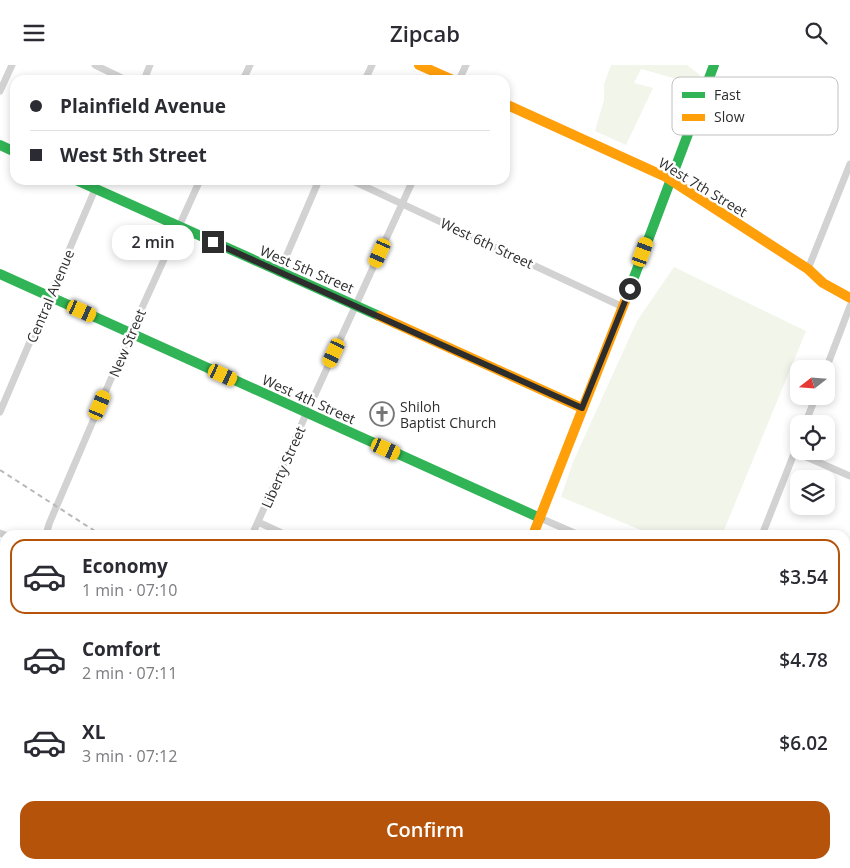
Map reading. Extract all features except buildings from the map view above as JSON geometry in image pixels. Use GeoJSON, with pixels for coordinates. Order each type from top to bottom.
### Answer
{"type":"FeatureCollection","features":[{"type":"Feature","properties":{"kind":"main road"},"geometry":{"type":"LineString","coordinates":[[419,65],[441,75]]}},
{"type":"Feature","properties":{"kind":"main road"},"geometry":{"type":"LineString","coordinates":[[709,77],[714,65]]}},
{"type":"Feature","properties":{"kind":"main road","name":"West 7th Street"},"geometry":{"type":"LineString","coordinates":[[510,106],[670,180],[808,269],[823,283],[850,298]]}},
{"type":"Feature","properties":{"kind":"main road"},"geometry":{"type":"LineString","coordinates":[[536,530],[623,307],[687,135]]}},
{"type":"Feature","properties":{"kind":"main road","name":"West 5th Street"},"geometry":{"type":"LineString","coordinates":[[97,185],[279,273],[356,305],[582,408]]}},
{"type":"Feature","properties":{"kind":"main road","name":"West 4th Street"},"geometry":{"type":"LineString","coordinates":[[0,274],[540,518]]}},
{"type":"Feature","properties":{"kind":"street"},"geometry":{"type":"LineString","coordinates":[[0,91],[12,65]]}},
{"type":"Feature","properties":{"kind":"street"},"geometry":{"type":"LineString","coordinates":[[95,65],[116,75]]}},
{"type":"Feature","properties":{"kind":"street"},"geometry":{"type":"LineString","coordinates":[[808,269],[850,164]]}},
{"type":"Feature","properties":{"kind":"street","name":"Central Avenue"},"geometry":{"type":"LineString","coordinates":[[0,412],[97,185]]}},
{"type":"Feature","properties":{"kind":"street","name":"New Street"},"geometry":{"type":"LineString","coordinates":[[47,530],[131,332],[198,185]]}},
{"type":"Feature","properties":{"kind":"street"},"geometry":{"type":"LineString","coordinates":[[279,273],[317,185]]}},
{"type":"Feature","properties":{"kind":"street","name":"West 6th Street"},"geometry":{"type":"LineString","coordinates":[[362,185],[623,307]]}},
{"type":"Feature","properties":{"kind":"street","name":"Liberty Street"},"geometry":{"type":"LineString","coordinates":[[254,530],[411,185]]}},
{"type":"Feature","properties":{"kind":"street"},"geometry":{"type":"LineString","coordinates":[[829,360],[850,306]]}},
{"type":"Feature","properties":{"kind":"street"},"geometry":{"type":"LineString","coordinates":[[764,530],[791,460]]}},
{"type":"Feature","properties":{"kind":"street"},"geometry":{"type":"LineString","coordinates":[[813,460],[850,476]]}},
{"type":"Feature","properties":{"kind":"street","name":"West 4th Street"},"geometry":{"type":"LineString","coordinates":[[540,518],[568,530]]}},
{"type":"Feature","properties":{"kind":"street"},"geometry":{"type":"LineString","coordinates":[[258,522],[275,530]]}},
{"type":"Feature","properties":{"kind":"shaded area"},"geometry":{"type":"Polygon","coordinates":[[[611,65],[687,65],[700,75],[699,77],[672,78],[641,69],[634,83],[653,88],[626,145],[595,131],[604,100],[604,84],[611,65]]]}},
{"type":"Feature","properties":{"kind":"shaded area"},"geometry":{"type":"Polygon","coordinates":[[[674,267],[806,331],[794,360],[790,360],[790,370],[724,530],[641,530],[561,497],[573,462],[637,321],[674,267]]]}},
{"type":"Feature","properties":{"kind":"railway"},"geometry":{"type":"LineString","coordinates":[[0,470],[93,530]]}},
{"type":"Feature","properties":{"kind":"traffic: fast"},"geometry":{"type":"LineString","coordinates":[[709,77],[714,65]]}},
{"type":"Feature","properties":{"kind":"traffic: fast"},"geometry":{"type":"LineString","coordinates":[[627,296],[688,135]]}},
{"type":"Feature","properties":{"kind":"traffic: fast"},"geometry":{"type":"LineString","coordinates":[[0,145],[10,150]]}},
{"type":"Feature","properties":{"kind":"traffic: fast"},"geometry":{"type":"LineString","coordinates":[[87,185],[379,316]]}},
{"type":"Feature","properties":{"kind":"traffic: fast"},"geometry":{"type":"LineString","coordinates":[[0,274],[540,518]]}},
{"type":"Feature","properties":{"kind":"traffic: slow"},"geometry":{"type":"LineString","coordinates":[[419,65],[442,75]]}},
{"type":"Feature","properties":{"kind":"traffic: slow"},"geometry":{"type":"LineString","coordinates":[[510,106],[666,177],[808,269],[823,283],[850,298]]}},
{"type":"Feature","properties":{"kind":"traffic: slow"},"geometry":{"type":"LineString","coordinates":[[535,530],[627,296]]}},
{"type":"Feature","properties":{"kind":"traffic: slow"},"geometry":{"type":"LineString","coordinates":[[379,316],[582,408]]}},
{"type":"Feature","properties":{"kind":"place","name":"Shiloh Baptist Church"},"geometry":{"type":"Point","coordinates":[382,414]}},
{"type":"Feature","properties":{"kind":"route"},"geometry":{"type":"LineString","coordinates":[[213,242],[582,408],[630,289]]}}]}
